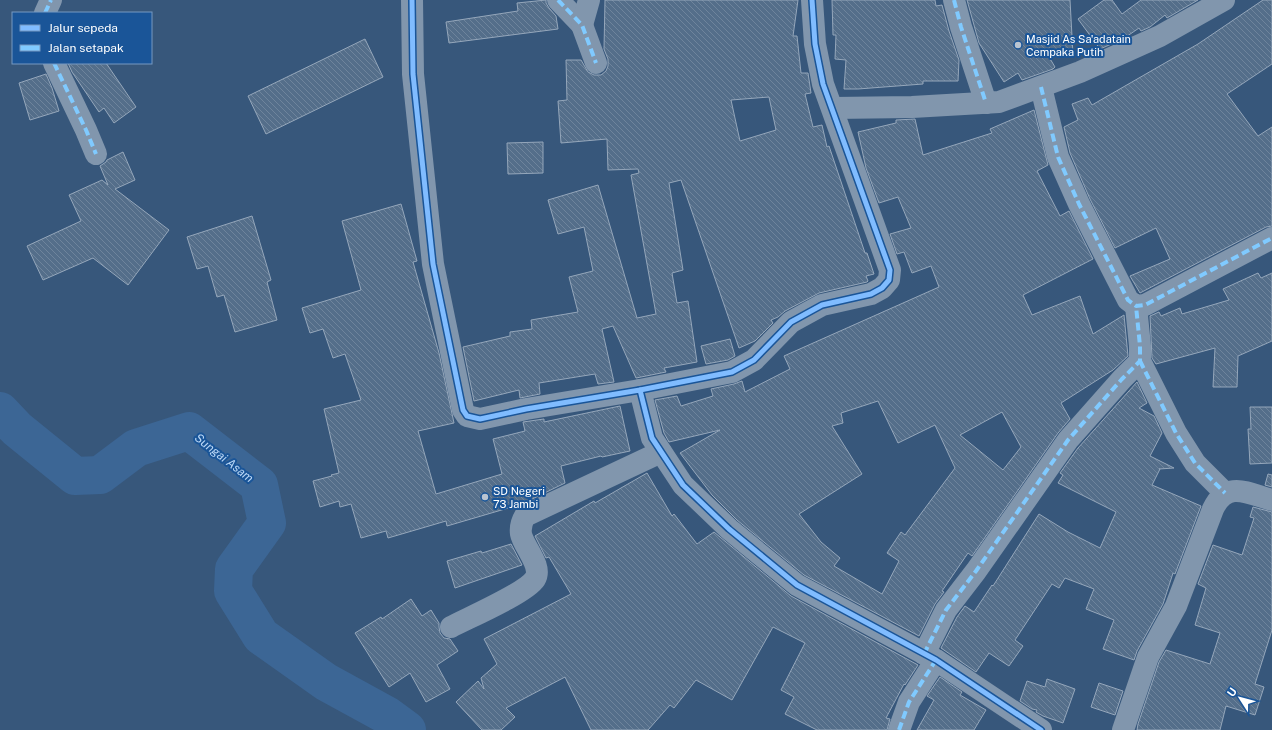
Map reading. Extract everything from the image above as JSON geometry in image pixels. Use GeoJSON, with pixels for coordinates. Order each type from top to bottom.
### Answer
{"type":"FeatureCollection","features":[{"type":"Feature","properties":{"kind":"street"},"geometry":{"type":"LineString","coordinates":[[46,12],[51,0]]}},
{"type":"Feature","properties":{"kind":"street"},"geometry":{"type":"LineString","coordinates":[[412,0],[413,74],[433,264],[463,410],[467,416],[480,419],[526,409],[640,390],[732,372],[754,360],[791,322],[822,305],[871,294],[882,288],[889,280],[890,270],[823,84],[815,44],[812,0]]}},
{"type":"Feature","properties":{"kind":"street"},"geometry":{"type":"LineString","coordinates":[[558,0],[568,8],[582,25],[596,63]]}},
{"type":"Feature","properties":{"kind":"street"},"geometry":{"type":"LineString","coordinates":[[582,25],[589,0]]}},
{"type":"Feature","properties":{"kind":"street"},"geometry":{"type":"LineString","coordinates":[[954,0],[961,28],[986,103]]}},
{"type":"Feature","properties":{"kind":"street"},"geometry":{"type":"LineString","coordinates":[[832,108],[912,107],[999,102],[1080,72],[1160,36],[1224,0]]}},
{"type":"Feature","properties":{"kind":"street"},"geometry":{"type":"LineString","coordinates":[[54,64],[96,154]]}},
{"type":"Feature","properties":{"kind":"street"},"geometry":{"type":"LineString","coordinates":[[1041,87],[1058,157],[1079,204],[1124,293],[1128,300],[1136,306],[1145,305],[1272,238]]}},
{"type":"Feature","properties":{"kind":"street"},"geometry":{"type":"LineString","coordinates":[[1136,306],[1140,361],[1176,433],[1195,463],[1225,493]]}},
{"type":"Feature","properties":{"kind":"street"},"geometry":{"type":"LineString","coordinates":[[899,730],[909,702],[930,657],[946,610],[976,571],[1068,440],[1122,378],[1140,361]]}},
{"type":"Feature","properties":{"kind":"street"},"geometry":{"type":"LineString","coordinates":[[640,390],[652,438],[683,485],[729,529],[797,585],[930,657],[1041,730]]}},
{"type":"Feature","properties":{"kind":"street"},"geometry":{"type":"LineString","coordinates":[[451,627],[523,590],[534,580],[536,574],[535,563],[521,534],[522,521],[526,516],[661,452]]}},
{"type":"Feature","properties":{"kind":"street"},"geometry":{"type":"LineString","coordinates":[[1123,730],[1148,658],[1176,606],[1217,500],[1225,493],[1233,491],[1245,492],[1272,500]]}},
{"type":"Feature","properties":{"kind":"building"},"geometry":{"type":"Polygon","coordinates":[[[546,0],[549,8],[556,16],[558,29],[449,43],[446,22],[518,11],[517,3],[546,0]]]}},
{"type":"Feature","properties":{"kind":"building"},"geometry":{"type":"Polygon","coordinates":[[[605,0],[798,0],[793,36],[797,36],[801,73],[808,73],[811,93],[805,94],[813,127],[822,125],[827,147],[829,146],[865,253],[867,253],[874,274],[866,276],[867,282],[819,293],[785,311],[778,317],[771,320],[773,323],[755,341],[739,348],[681,180],[669,183],[683,270],[672,273],[677,303],[688,301],[697,362],[664,368],[666,372],[636,378],[613,326],[602,329],[614,382],[598,384],[595,374],[539,383],[540,394],[520,398],[519,390],[474,401],[463,347],[510,336],[510,332],[532,329],[531,320],[578,312],[569,277],[593,271],[584,227],[558,234],[548,200],[598,185],[637,318],[656,314],[631,175],[639,173],[638,169],[608,170],[607,139],[561,143],[558,101],[567,100],[566,60],[581,60],[588,72],[594,75],[601,75],[606,71],[608,66],[608,59],[604,49],[605,0]],[[769,97],[731,100],[740,141],[776,130],[769,97]]]}},
{"type":"Feature","properties":{"kind":"building"},"geometry":{"type":"Polygon","coordinates":[[[832,0],[935,0],[936,6],[942,5],[959,60],[958,81],[923,81],[923,84],[844,89],[846,60],[835,59],[836,35],[833,35],[832,0]]]}},
{"type":"Feature","properties":{"kind":"building"},"geometry":{"type":"Polygon","coordinates":[[[967,0],[1070,0],[1073,55],[1049,57],[1055,67],[1053,69],[1022,80],[1018,73],[1004,82],[979,43],[967,0]]]}},
{"type":"Feature","properties":{"kind":"building"},"geometry":{"type":"Polygon","coordinates":[[[1104,0],[1112,0],[1122,14],[1141,0],[1198,0],[1167,18],[1165,15],[1150,27],[1141,31],[1139,28],[1123,39],[1100,49],[1078,19],[1104,0]]]}},
{"type":"Feature","properties":{"kind":"building"},"geometry":{"type":"Polygon","coordinates":[[[1263,0],[1272,0],[1272,64],[1227,94],[1258,136],[1272,127],[1272,226],[1266,227],[1140,293],[1130,276],[1170,259],[1156,228],[1115,248],[1090,199],[1070,153],[1064,127],[1078,120],[1072,104],[1088,98],[1092,105],[1198,44],[1263,0]]]}},
{"type":"Feature","properties":{"kind":"building"},"geometry":{"type":"Polygon","coordinates":[[[365,39],[383,77],[266,134],[248,96],[365,39]]]}},
{"type":"Feature","properties":{"kind":"building"},"geometry":{"type":"Polygon","coordinates":[[[68,64],[107,64],[136,107],[114,123],[104,108],[99,112],[72,72],[68,64]]]}},
{"type":"Feature","properties":{"kind":"building"},"geometry":{"type":"Polygon","coordinates":[[[46,74],[59,111],[30,120],[19,83],[46,74]]]}},
{"type":"Feature","properties":{"kind":"building"},"geometry":{"type":"Polygon","coordinates":[[[1034,110],[1048,165],[1037,171],[1060,216],[1069,211],[1093,259],[1023,295],[1032,315],[1080,296],[1093,334],[1124,315],[1128,356],[1113,370],[1061,403],[1070,419],[1058,433],[972,556],[968,553],[942,591],[944,592],[935,604],[919,636],[804,575],[737,520],[712,495],[680,453],[720,430],[669,442],[664,433],[655,400],[677,396],[681,406],[713,396],[711,389],[742,381],[745,392],[790,369],[784,356],[939,287],[931,266],[912,273],[904,252],[897,254],[890,234],[911,228],[898,197],[879,203],[866,168],[858,132],[896,123],[896,120],[915,119],[923,155],[992,133],[990,129],[1034,110]],[[878,401],[841,413],[843,423],[832,426],[862,474],[799,514],[821,542],[840,558],[834,566],[882,594],[899,561],[887,553],[901,532],[905,535],[955,468],[935,425],[898,443],[878,401]],[[1002,412],[960,435],[1003,470],[1021,447],[1002,412]]]}},
{"type":"Feature","properties":{"kind":"building"},"geometry":{"type":"Polygon","coordinates":[[[543,142],[543,173],[508,174],[507,143],[543,142]]]}},
{"type":"Feature","properties":{"kind":"building"},"geometry":{"type":"Polygon","coordinates":[[[123,152],[135,180],[115,189],[169,230],[128,285],[93,258],[43,280],[27,246],[81,221],[69,195],[102,180],[108,185],[100,166],[107,160],[123,152]]]}},
{"type":"Feature","properties":{"kind":"building"},"geometry":{"type":"Polygon","coordinates":[[[401,204],[417,261],[413,262],[439,353],[454,423],[418,431],[436,494],[502,474],[493,439],[525,431],[523,422],[544,419],[544,422],[620,406],[630,451],[601,456],[561,466],[565,483],[522,504],[447,526],[446,521],[388,538],[386,531],[361,538],[351,504],[340,507],[339,501],[320,507],[313,481],[339,473],[324,409],[361,400],[345,354],[333,358],[323,329],[310,333],[302,308],[361,290],[342,221],[401,204]]]}},
{"type":"Feature","properties":{"kind":"building"},"geometry":{"type":"Polygon","coordinates":[[[252,216],[271,280],[267,282],[277,320],[235,332],[224,295],[217,297],[208,266],[197,269],[187,237],[252,216]]]}},
{"type":"Feature","properties":{"kind":"building"},"geometry":{"type":"Polygon","coordinates":[[[1258,273],[1261,278],[1272,273],[1272,341],[1238,356],[1237,387],[1213,387],[1215,348],[1156,364],[1152,358],[1150,316],[1159,312],[1161,316],[1180,308],[1182,314],[1229,300],[1223,289],[1258,273]]]}},
{"type":"Feature","properties":{"kind":"building"},"geometry":{"type":"Polygon","coordinates":[[[730,339],[735,356],[728,360],[706,364],[701,346],[730,339]]]}},
{"type":"Feature","properties":{"kind":"building"},"geometry":{"type":"Polygon","coordinates":[[[1137,382],[1147,403],[1139,408],[1154,416],[1162,433],[1150,456],[1174,468],[1159,469],[1152,485],[1201,506],[1175,574],[1173,573],[1163,604],[1137,651],[1134,660],[1103,649],[1114,620],[1086,609],[1094,589],[1065,578],[1059,588],[1052,584],[1015,640],[1023,646],[1009,666],[989,653],[976,672],[941,648],[957,617],[965,606],[974,612],[992,585],[993,586],[1039,514],[1068,532],[1100,548],[1116,512],[1058,483],[1063,475],[1060,473],[1078,448],[1137,382]]]}},
{"type":"Feature","properties":{"kind":"building"},"geometry":{"type":"Polygon","coordinates":[[[1250,407],[1272,407],[1272,463],[1250,464],[1248,429],[1251,429],[1250,407]]]}},
{"type":"Feature","properties":{"kind":"building"},"geometry":{"type":"Polygon","coordinates":[[[647,473],[672,516],[674,514],[697,544],[714,532],[791,596],[918,665],[905,685],[904,684],[886,718],[890,719],[887,730],[817,730],[785,714],[794,697],[781,690],[805,643],[773,627],[732,700],[696,680],[674,708],[670,705],[648,730],[591,730],[565,677],[506,708],[515,717],[501,730],[482,730],[456,702],[478,681],[484,689],[481,678],[497,664],[484,639],[571,594],[549,557],[546,558],[535,536],[594,501],[595,503],[647,473]]]}},
{"type":"Feature","properties":{"kind":"building"},"geometry":{"type":"Polygon","coordinates":[[[1268,474],[1272,475],[1272,487],[1265,485],[1268,474]]]}},
{"type":"Feature","properties":{"kind":"building"},"geometry":{"type":"Polygon","coordinates":[[[1253,507],[1272,512],[1272,630],[1255,684],[1264,687],[1255,715],[1226,706],[1220,730],[1137,730],[1159,662],[1166,650],[1210,664],[1220,633],[1195,625],[1206,588],[1198,584],[1213,545],[1242,555],[1254,518],[1250,517],[1253,507]]]}},
{"type":"Feature","properties":{"kind":"building"},"geometry":{"type":"Polygon","coordinates":[[[511,544],[522,565],[455,588],[447,561],[481,551],[482,553],[511,544]]]}},
{"type":"Feature","properties":{"kind":"building"},"geometry":{"type":"Polygon","coordinates":[[[411,599],[422,616],[431,610],[439,623],[440,633],[444,638],[450,639],[458,651],[437,665],[450,689],[426,702],[410,673],[389,687],[355,633],[381,617],[382,619],[411,599]]]}},
{"type":"Feature","properties":{"kind":"building"},"geometry":{"type":"Polygon","coordinates":[[[940,677],[962,692],[960,695],[986,710],[974,730],[917,730],[934,700],[927,696],[940,677]]]}},
{"type":"Feature","properties":{"kind":"building"},"geometry":{"type":"Polygon","coordinates":[[[1047,679],[1075,689],[1063,723],[1043,716],[1036,712],[1037,710],[1032,709],[1020,701],[1027,681],[1045,687],[1047,679]]]}},
{"type":"Feature","properties":{"kind":"building"},"geometry":{"type":"Polygon","coordinates":[[[1099,683],[1123,691],[1115,715],[1091,707],[1099,683]]]}},
{"type":"Feature","properties":{"kind":"waterway","name":"Sungai Asam"},"geometry":{"type":"LineString","coordinates":[[0,411],[17,429],[75,476],[100,475],[136,448],[189,431],[259,485],[267,523],[234,569],[233,591],[261,636],[326,682],[388,716],[407,730]]}},
{"type":"Feature","properties":{"kind":"marked path"},"geometry":{"type":"LineString","coordinates":[[45,12],[51,0]]}},
{"type":"Feature","properties":{"kind":"marked path"},"geometry":{"type":"LineString","coordinates":[[558,0],[582,25],[596,63]]}},
{"type":"Feature","properties":{"kind":"marked path"},"geometry":{"type":"LineString","coordinates":[[954,0],[961,27],[986,103]]}},
{"type":"Feature","properties":{"kind":"marked path"},"geometry":{"type":"LineString","coordinates":[[54,64],[96,154]]}},
{"type":"Feature","properties":{"kind":"marked path"},"geometry":{"type":"LineString","coordinates":[[1041,87],[1058,157],[1079,204],[1128,300],[1136,306],[1145,305],[1272,238]]}},
{"type":"Feature","properties":{"kind":"marked path"},"geometry":{"type":"LineString","coordinates":[[924,654],[946,610],[976,571],[1068,440],[1140,361],[1136,306]]}},
{"type":"Feature","properties":{"kind":"marked path"},"geometry":{"type":"LineString","coordinates":[[1140,361],[1176,433],[1195,463],[1225,493]]}},
{"type":"Feature","properties":{"kind":"marked path"},"geometry":{"type":"LineString","coordinates":[[899,730],[909,702],[936,660]]}},
{"type":"Feature","properties":{"kind":"cycle path"},"geometry":{"type":"LineString","coordinates":[[412,0],[413,74],[433,264],[463,410],[467,416],[480,419],[526,409],[640,390],[732,372],[754,360],[791,322],[822,305],[871,294],[882,288],[889,280],[890,270],[823,84],[815,44],[812,0]]}},
{"type":"Feature","properties":{"kind":"cycle path"},"geometry":{"type":"LineString","coordinates":[[640,390],[652,438],[683,485],[729,529],[797,585],[936,660],[1041,730]]}},
{"type":"Feature","properties":{"kind":"place","name":"Masjid As Sa'adatain Cempaka Putih"},"geometry":{"type":"Point","coordinates":[1018,45]}},
{"type":"Feature","properties":{"kind":"place","name":"SD Negeri 73 Jambi"},"geometry":{"type":"Point","coordinates":[485,497]}}]}
